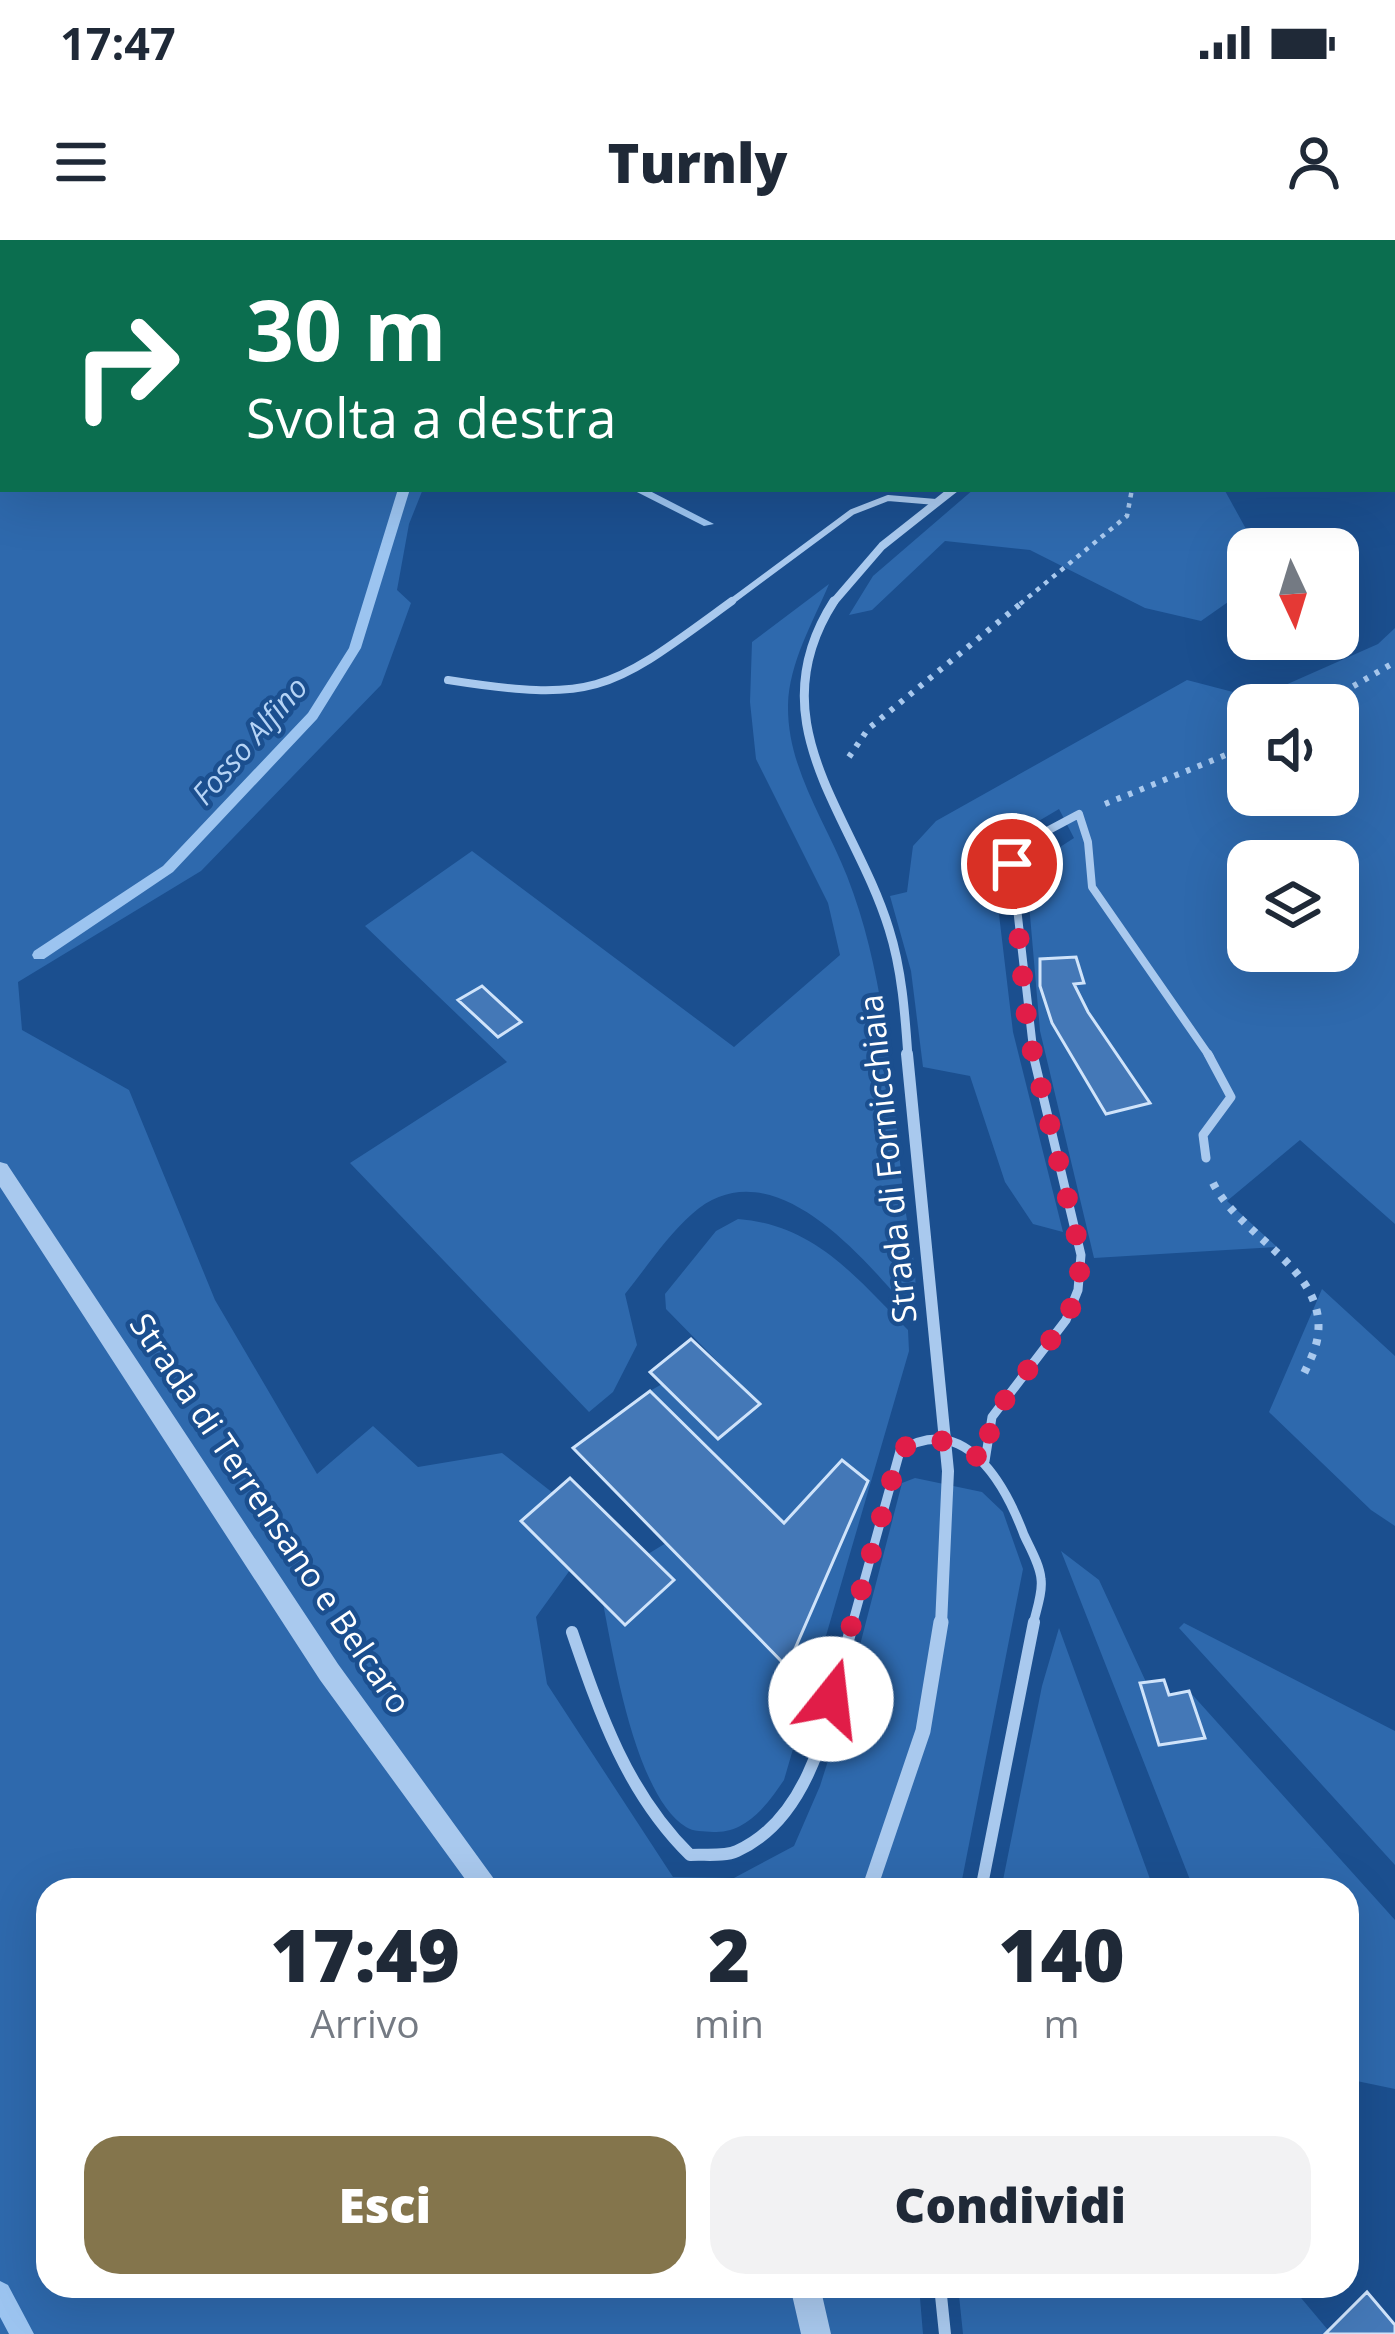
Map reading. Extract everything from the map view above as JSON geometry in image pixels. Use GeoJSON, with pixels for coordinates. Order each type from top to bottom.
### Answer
{"type":"FeatureCollection","features":[{"type":"Feature","properties":{"kind":"street","name":"Strada di Fornicchiaia"},"geometry":{"type":"LineString","coordinates":[[873,1878],[927,1713],[948,1561],[947,1440],[898,963],[876,896],[824,793],[806,732],[805,673],[822,623],[852,572],[950,492]]}},
{"type":"Feature","properties":{"kind":"street","name":"Strada di Terrensano e Belcaro"},"geometry":{"type":"LineString","coordinates":[[0,1170],[329,1672],[480,1878]]}},
{"type":"Feature","properties":{"kind":"street"},"geometry":{"type":"LineString","coordinates":[[809,2298],[816,2334]]}},
{"type":"Feature","properties":{"kind":"lane"},"geometry":{"type":"LineString","coordinates":[[448,680],[557,697],[599,691],[636,671],[852,512],[888,494],[936,502]]}},
{"type":"Feature","properties":{"kind":"lane"},"geometry":{"type":"LineString","coordinates":[[985,1461],[992,1417],[1066,1320],[1078,1290],[1081,1255],[1028,1033],[1012,864],[1022,846],[1079,814],[1092,840],[1088,867],[1092,887],[1226,1078],[1232,1097],[1203,1135],[1206,1158]]}},
{"type":"Feature","properties":{"kind":"lane"},"geometry":{"type":"LineString","coordinates":[[572,1632],[600,1713],[636,1789],[667,1835],[690,1855],[734,1853],[772,1828],[802,1788],[820,1740],[900,1450],[920,1438],[947,1440],[985,1461],[1009,1495],[1042,1580],[983,1878]]}},
{"type":"Feature","properties":{"kind":"lane"},"geometry":{"type":"LineString","coordinates":[[941,2298],[945,2334]]}},
{"type":"Feature","properties":{"kind":"path"},"geometry":{"type":"LineString","coordinates":[[824,793],[868,729],[1127,516],[1131,492]]}},
{"type":"Feature","properties":{"kind":"path"},"geometry":{"type":"LineString","coordinates":[[1357,684],[1395,662]]}},
{"type":"Feature","properties":{"kind":"path"},"geometry":{"type":"LineString","coordinates":[[1079,814],[1227,754]]}},
{"type":"Feature","properties":{"kind":"path"},"geometry":{"type":"LineString","coordinates":[[1206,1158],[1220,1204],[1310,1288],[1319,1333],[1300,1380]]}},
{"type":"Feature","properties":{"kind":"shaded area"},"geometry":{"type":"Polygon","coordinates":[[[0,492],[422,492],[409,524],[397,590],[411,603],[381,685],[201,871],[18,982],[22,1030],[129,1090],[215,1300],[317,1474],[373,1426],[418,1467],[502,1453],[553,1493],[522,1521],[570,1570],[536,1617],[547,1684],[673,1877],[734,1878],[36,1878],[36,2298],[920,2298],[923,2334],[0,2334],[0,492]]]}},
{"type":"Feature","properties":{"kind":"shaded area"},"geometry":{"type":"Polygon","coordinates":[[[971,492],[1226,492],[1245,528],[1227,528],[1227,603],[1201,621],[1145,608],[1030,550],[945,541],[872,610],[849,615],[873,576],[971,492]]]}},
{"type":"Feature","properties":{"kind":"shaded area"},"geometry":{"type":"Polygon","coordinates":[[[829,584],[793,674],[789,728],[800,772],[847,876],[871,954],[915,1268],[914,1309],[907,1308],[839,1236],[811,1215],[781,1199],[751,1192],[721,1196],[683,1223],[625,1294],[637,1345],[613,1392],[589,1412],[350,1163],[507,1062],[365,926],[472,851],[734,1047],[840,955],[828,903],[756,759],[750,702],[752,642],[829,584]]]}},
{"type":"Feature","properties":{"kind":"shaded area"},"geometry":{"type":"Polygon","coordinates":[[[1395,628],[1395,1224],[1300,1140],[1227,1201],[1277,1247],[1094,1258],[1040,1031],[1026,869],[1074,838],[1059,809],[1012,837],[993,864],[1013,1032],[1063,1232],[1033,1224],[1005,1182],[970,1076],[923,1067],[911,971],[890,896],[907,892],[913,846],[936,821],[1187,680],[1227,690],[1227,816],[1359,816],[1359,684],[1288,684],[1342,660],[1359,660],[1359,652],[1378,644],[1395,628]]]}},
{"type":"Feature","properties":{"kind":"shaded area"},"geometry":{"type":"Polygon","coordinates":[[[738,1219],[790,1232],[833,1257],[908,1330],[909,1351],[784,1780],[745,1823],[713,1832],[686,1827],[653,1787],[630,1725],[603,1603],[625,1625],[648,1554],[666,1543],[788,1666],[868,1481],[842,1461],[784,1523],[650,1391],[662,1384],[718,1439],[759,1404],[666,1309],[665,1294],[716,1231],[738,1219]]]}},
{"type":"Feature","properties":{"kind":"shaded area"},"geometry":{"type":"Polygon","coordinates":[[[1322,1289],[1395,1356],[1395,1526],[1371,1510],[1269,1412],[1322,1289]]]}},
{"type":"Feature","properties":{"kind":"shaded area"},"geometry":{"type":"Polygon","coordinates":[[[915,1478],[982,1492],[1003,1512],[1023,1569],[962,1878],[734,1878],[794,1846],[820,1786],[902,1483],[915,1478]]]}},
{"type":"Feature","properties":{"kind":"shaded area"},"geometry":{"type":"Polygon","coordinates":[[[1061,1551],[1099,1580],[1146,1682],[1140,1684],[1159,1744],[1204,1738],[1189,1691],[1357,1878],[1189,1878],[1061,1551]]]}},
{"type":"Feature","properties":{"kind":"shaded area"},"geometry":{"type":"Polygon","coordinates":[[[1184,1623],[1395,1731],[1395,1865],[1179,1628],[1184,1623]]]}},
{"type":"Feature","properties":{"kind":"shaded area"},"geometry":{"type":"Polygon","coordinates":[[[1059,1628],[1150,1878],[1003,1878],[1042,1686],[1059,1628]]]}},
{"type":"Feature","properties":{"kind":"shaded area"},"geometry":{"type":"Polygon","coordinates":[[[1359,1880],[1395,1920],[1395,2089],[1359,2082],[1359,1880]]]}},
{"type":"Feature","properties":{"kind":"shaded area"},"geometry":{"type":"Polygon","coordinates":[[[959,2298],[1301,2298],[1328,2330],[1325,2334],[963,2334],[959,2298]]]}},
{"type":"Feature","properties":{"kind":"building"},"geometry":{"type":"Polygon","coordinates":[[[1076,957],[1084,983],[1074,984],[1088,1012],[1150,1103],[1106,1114],[1052,1023],[1040,986],[1040,959],[1076,957]]]}},
{"type":"Feature","properties":{"kind":"building"},"geometry":{"type":"Polygon","coordinates":[[[482,986],[521,1022],[498,1037],[458,1000],[482,986]]]}},
{"type":"Feature","properties":{"kind":"building"},"geometry":{"type":"Polygon","coordinates":[[[691,1339],[760,1404],[718,1439],[650,1372],[691,1339]]]}},
{"type":"Feature","properties":{"kind":"building"},"geometry":{"type":"Polygon","coordinates":[[[650,1391],[784,1523],[842,1460],[868,1481],[787,1667],[573,1448],[650,1391]]]}},
{"type":"Feature","properties":{"kind":"building"},"geometry":{"type":"Polygon","coordinates":[[[570,1478],[674,1580],[625,1625],[521,1521],[570,1478]]]}},
{"type":"Feature","properties":{"kind":"building"},"geometry":{"type":"Polygon","coordinates":[[[1164,1680],[1169,1695],[1189,1691],[1205,1738],[1159,1745],[1140,1683],[1164,1680]]]}},
{"type":"Feature","properties":{"kind":"building"},"geometry":{"type":"Polygon","coordinates":[[[1367,2292],[1395,2325],[1395,2334],[1325,2334],[1367,2292]]]}},
{"type":"Feature","properties":{"kind":"waterway","name":"Fosso Alfino"},"geometry":{"type":"LineString","coordinates":[[39,955],[168,869],[313,716],[355,648],[403,492]]}},
{"type":"Feature","properties":{"kind":"waterway"},"geometry":{"type":"LineString","coordinates":[[643,492],[708,524]]}},
{"type":"Feature","properties":{"kind":"waterway"},"geometry":{"type":"LineString","coordinates":[[0,2293],[22,2334]]}},
{"type":"Feature","properties":{"kind":"route"},"geometry":{"type":"LineString","coordinates":[[831,1699],[900,1450],[920,1438],[947,1440],[985,1461],[992,1417],[1066,1320],[1078,1290],[1081,1255],[1028,1033],[1012,864]]}}]}
